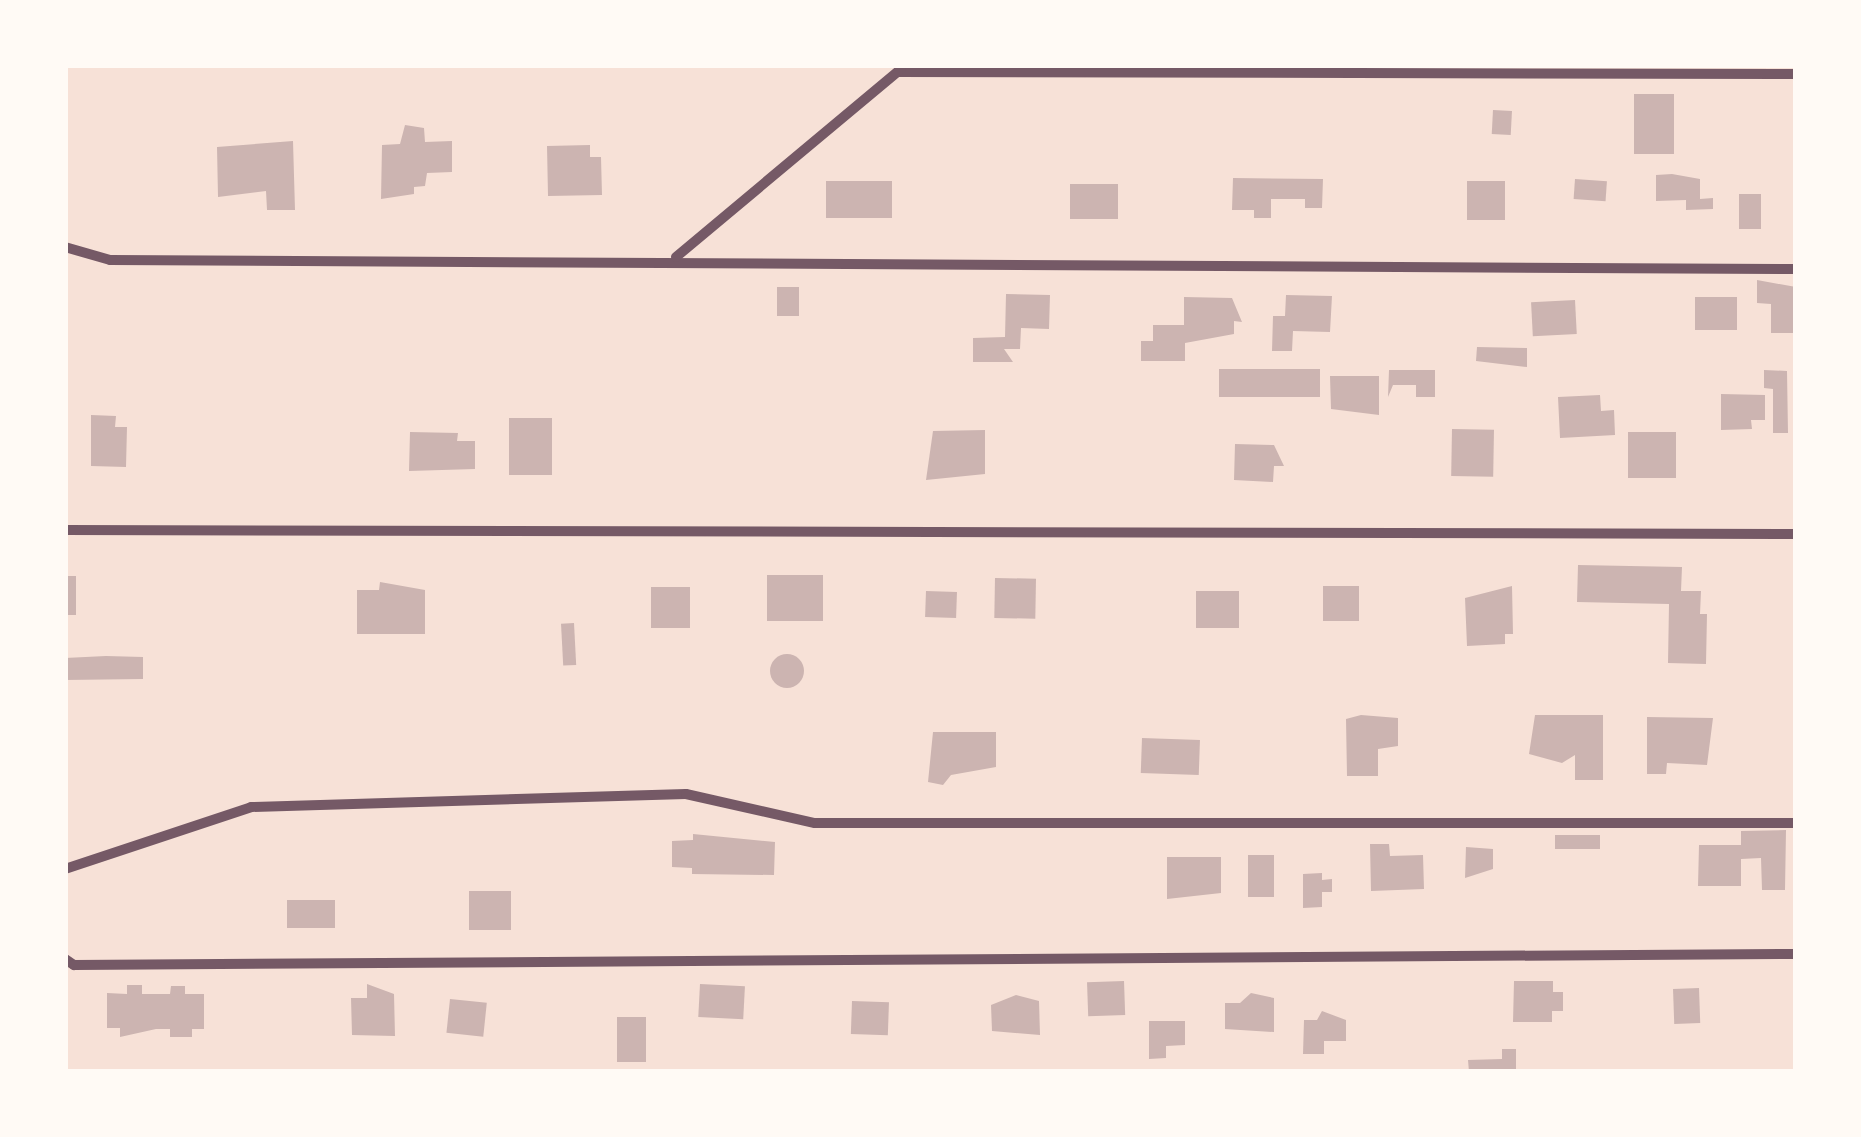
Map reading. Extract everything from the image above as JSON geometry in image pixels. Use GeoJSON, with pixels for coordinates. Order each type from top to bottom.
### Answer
{"type":"FeatureCollection","features":[{"type":"Feature","properties":{"kind":"street"},"geometry":{"type":"LineString","coordinates":[[675,258],[902,68],[1796,74]]}},
{"type":"Feature","properties":{"kind":"street"},"geometry":{"type":"LineString","coordinates":[[65,247],[110,260],[675,258],[1796,269]]}},
{"type":"Feature","properties":{"kind":"street"},"geometry":{"type":"LineString","coordinates":[[65,530],[1796,534]]}},
{"type":"Feature","properties":{"kind":"street"},"geometry":{"type":"LineString","coordinates":[[65,869],[251,807],[686,794],[815,823],[1796,823]]}},
{"type":"Feature","properties":{"kind":"street"},"geometry":{"type":"LineString","coordinates":[[69,962],[1796,954]]}},
{"type":"Feature","properties":{"kind":"building"},"geometry":{"type":"Polygon","coordinates":[[[1634,94],[1674,94],[1674,154],[1634,154],[1634,94]]]}},
{"type":"Feature","properties":{"kind":"building"},"geometry":{"type":"Polygon","coordinates":[[[1493,110],[1512,111],[1511,135],[1492,134],[1493,110]]]}},
{"type":"Feature","properties":{"kind":"building"},"geometry":{"type":"Polygon","coordinates":[[[405,125],[424,128],[425,142],[452,141],[452,172],[427,173],[425,186],[414,187],[414,194],[381,199],[382,145],[400,144],[405,125]]]}},
{"type":"Feature","properties":{"kind":"building"},"geometry":{"type":"Polygon","coordinates":[[[293,141],[295,210],[267,210],[266,191],[218,197],[217,147],[293,141]]]}},
{"type":"Feature","properties":{"kind":"building"},"geometry":{"type":"Polygon","coordinates":[[[590,145],[590,157],[601,157],[602,195],[548,196],[547,146],[590,145]]]}},
{"type":"Feature","properties":{"kind":"building"},"geometry":{"type":"Polygon","coordinates":[[[1656,175],[1700,179],[1700,199],[1713,198],[1713,209],[1686,210],[1686,200],[1656,201],[1656,175]]]}},
{"type":"Feature","properties":{"kind":"building"},"geometry":{"type":"Polygon","coordinates":[[[1233,178],[1323,179],[1322,208],[1305,208],[1305,199],[1271,199],[1271,218],[1254,218],[1254,210],[1232,210],[1233,178]]]}},
{"type":"Feature","properties":{"kind":"building"},"geometry":{"type":"Polygon","coordinates":[[[1575,179],[1607,181],[1606,201],[1574,199],[1575,179]]]}},
{"type":"Feature","properties":{"kind":"building"},"geometry":{"type":"Polygon","coordinates":[[[826,181],[892,181],[892,218],[826,218],[826,181]]]}},
{"type":"Feature","properties":{"kind":"building"},"geometry":{"type":"Polygon","coordinates":[[[1467,181],[1505,181],[1505,220],[1467,220],[1467,181]]]}},
{"type":"Feature","properties":{"kind":"building"},"geometry":{"type":"Polygon","coordinates":[[[1070,184],[1118,184],[1118,219],[1070,219],[1070,184]]]}},
{"type":"Feature","properties":{"kind":"building"},"geometry":{"type":"Polygon","coordinates":[[[1739,194],[1761,194],[1761,229],[1739,229],[1739,194]]]}},
{"type":"Feature","properties":{"kind":"building"},"geometry":{"type":"Polygon","coordinates":[[[1757,280],[1796,287],[1796,333],[1771,333],[1771,304],[1757,303],[1757,280]]]}},
{"type":"Feature","properties":{"kind":"building"},"geometry":{"type":"Polygon","coordinates":[[[777,287],[799,287],[799,316],[777,316],[777,287]]]}},
{"type":"Feature","properties":{"kind":"building"},"geometry":{"type":"Polygon","coordinates":[[[1006,294],[1050,295],[1049,329],[1021,328],[1020,349],[1004,349],[1013,362],[973,362],[973,338],[1005,337],[1006,294]]]}},
{"type":"Feature","properties":{"kind":"building"},"geometry":{"type":"Polygon","coordinates":[[[1286,295],[1332,296],[1330,332],[1293,331],[1292,351],[1272,351],[1273,316],[1285,316],[1286,295]]]}},
{"type":"Feature","properties":{"kind":"building"},"geometry":{"type":"Polygon","coordinates":[[[1184,297],[1232,298],[1242,322],[1234,321],[1234,334],[1185,343],[1185,361],[1141,361],[1141,341],[1153,341],[1153,325],[1184,325],[1184,297]]]}},
{"type":"Feature","properties":{"kind":"building"},"geometry":{"type":"Polygon","coordinates":[[[1695,297],[1737,297],[1737,330],[1695,330],[1695,297]]]}},
{"type":"Feature","properties":{"kind":"building"},"geometry":{"type":"Polygon","coordinates":[[[1575,300],[1577,334],[1533,336],[1531,302],[1575,300]]]}},
{"type":"Feature","properties":{"kind":"building"},"geometry":{"type":"Polygon","coordinates":[[[1477,347],[1527,348],[1527,367],[1476,361],[1477,347]]]}},
{"type":"Feature","properties":{"kind":"building"},"geometry":{"type":"Polygon","coordinates":[[[1219,369],[1320,369],[1320,397],[1219,397],[1219,369]]]}},
{"type":"Feature","properties":{"kind":"building"},"geometry":{"type":"Polygon","coordinates":[[[1389,370],[1435,370],[1435,397],[1416,397],[1416,385],[1393,385],[1388,397],[1389,370]]]}},
{"type":"Feature","properties":{"kind":"building"},"geometry":{"type":"Polygon","coordinates":[[[1764,370],[1787,371],[1788,433],[1773,433],[1773,389],[1764,388],[1764,370]]]}},
{"type":"Feature","properties":{"kind":"building"},"geometry":{"type":"Polygon","coordinates":[[[1330,376],[1379,376],[1379,415],[1331,409],[1330,376]]]}},
{"type":"Feature","properties":{"kind":"building"},"geometry":{"type":"Polygon","coordinates":[[[1721,394],[1765,395],[1765,420],[1751,420],[1752,429],[1721,430],[1721,394]]]}},
{"type":"Feature","properties":{"kind":"building"},"geometry":{"type":"Polygon","coordinates":[[[1600,395],[1601,411],[1614,410],[1615,435],[1560,438],[1558,397],[1600,395]]]}},
{"type":"Feature","properties":{"kind":"building"},"geometry":{"type":"Polygon","coordinates":[[[91,415],[116,416],[115,427],[127,427],[126,467],[91,466],[91,415]]]}},
{"type":"Feature","properties":{"kind":"building"},"geometry":{"type":"Polygon","coordinates":[[[509,418],[552,418],[552,475],[509,475],[509,418]]]}},
{"type":"Feature","properties":{"kind":"building"},"geometry":{"type":"Polygon","coordinates":[[[1452,429],[1494,430],[1493,477],[1451,476],[1452,429]]]}},
{"type":"Feature","properties":{"kind":"building"},"geometry":{"type":"Polygon","coordinates":[[[985,430],[985,474],[926,480],[933,431],[985,430]]]}},
{"type":"Feature","properties":{"kind":"building"},"geometry":{"type":"Polygon","coordinates":[[[410,432],[458,433],[457,441],[475,441],[475,469],[409,471],[410,432]]]}},
{"type":"Feature","properties":{"kind":"building"},"geometry":{"type":"Polygon","coordinates":[[[1628,432],[1676,432],[1676,478],[1628,478],[1628,432]]]}},
{"type":"Feature","properties":{"kind":"building"},"geometry":{"type":"Polygon","coordinates":[[[1235,444],[1274,445],[1284,466],[1274,466],[1273,482],[1234,480],[1235,444]]]}},
{"type":"Feature","properties":{"kind":"building"},"geometry":{"type":"Polygon","coordinates":[[[1578,565],[1682,567],[1681,591],[1701,591],[1700,614],[1707,614],[1706,664],[1668,663],[1669,604],[1577,602],[1578,565]]]}},
{"type":"Feature","properties":{"kind":"building"},"geometry":{"type":"Polygon","coordinates":[[[767,575],[823,575],[823,621],[767,621],[767,575]]]}},
{"type":"Feature","properties":{"kind":"building"},"geometry":{"type":"Polygon","coordinates":[[[65,576],[76,576],[76,615],[65,615],[65,576]]]}},
{"type":"Feature","properties":{"kind":"building"},"geometry":{"type":"Polygon","coordinates":[[[995,578],[1036,579],[1035,619],[994,618],[995,578]]]}},
{"type":"Feature","properties":{"kind":"building"},"geometry":{"type":"Polygon","coordinates":[[[380,582],[425,590],[425,634],[357,634],[357,590],[379,590],[380,582]]]}},
{"type":"Feature","properties":{"kind":"building"},"geometry":{"type":"Polygon","coordinates":[[[1323,586],[1359,586],[1359,621],[1323,621],[1323,586]]]}},
{"type":"Feature","properties":{"kind":"building"},"geometry":{"type":"Polygon","coordinates":[[[1512,586],[1513,634],[1505,634],[1505,644],[1467,646],[1465,598],[1512,586]]]}},
{"type":"Feature","properties":{"kind":"building"},"geometry":{"type":"Polygon","coordinates":[[[651,587],[690,587],[690,628],[651,628],[651,587]]]}},
{"type":"Feature","properties":{"kind":"building"},"geometry":{"type":"Polygon","coordinates":[[[926,591],[957,592],[956,618],[925,617],[926,591]]]}},
{"type":"Feature","properties":{"kind":"building"},"geometry":{"type":"Polygon","coordinates":[[[1196,591],[1239,591],[1239,628],[1196,628],[1196,591]]]}},
{"type":"Feature","properties":{"kind":"building"},"geometry":{"type":"Polygon","coordinates":[[[574,623],[576,665],[563,666],[561,624],[574,623]]]}},
{"type":"Feature","properties":{"kind":"building"},"geometry":{"type":"Polygon","coordinates":[[[787,654],[799,659],[804,671],[799,683],[787,688],[775,683],[770,671],[775,659],[787,654]]]}},
{"type":"Feature","properties":{"kind":"building"},"geometry":{"type":"Polygon","coordinates":[[[143,657],[143,679],[65,680],[65,658],[143,657]]]}},
{"type":"Feature","properties":{"kind":"building"},"geometry":{"type":"Polygon","coordinates":[[[1361,715],[1398,718],[1398,746],[1378,749],[1378,776],[1347,776],[1346,719],[1361,715]]]}},
{"type":"Feature","properties":{"kind":"building"},"geometry":{"type":"Polygon","coordinates":[[[1535,715],[1603,715],[1603,780],[1575,780],[1575,755],[1562,763],[1529,754],[1535,715]]]}},
{"type":"Feature","properties":{"kind":"building"},"geometry":{"type":"Polygon","coordinates":[[[1647,717],[1713,718],[1707,765],[1667,763],[1666,774],[1647,774],[1647,717]]]}},
{"type":"Feature","properties":{"kind":"building"},"geometry":{"type":"Polygon","coordinates":[[[933,732],[996,732],[996,767],[951,775],[943,785],[928,782],[933,732]]]}},
{"type":"Feature","properties":{"kind":"building"},"geometry":{"type":"Polygon","coordinates":[[[1142,738],[1200,740],[1199,775],[1141,773],[1142,738]]]}},
{"type":"Feature","properties":{"kind":"building"},"geometry":{"type":"Polygon","coordinates":[[[1786,830],[1785,890],[1762,890],[1761,858],[1741,859],[1741,886],[1698,886],[1699,845],[1741,845],[1741,831],[1786,830]]]}},
{"type":"Feature","properties":{"kind":"building"},"geometry":{"type":"Polygon","coordinates":[[[693,834],[775,842],[774,875],[692,874],[692,868],[672,867],[672,841],[693,840],[693,834]]]}},
{"type":"Feature","properties":{"kind":"building"},"geometry":{"type":"Polygon","coordinates":[[[1555,835],[1600,835],[1600,849],[1555,849],[1555,835]]]}},
{"type":"Feature","properties":{"kind":"building"},"geometry":{"type":"Polygon","coordinates":[[[1370,844],[1389,844],[1390,856],[1423,855],[1424,889],[1371,891],[1370,844]]]}},
{"type":"Feature","properties":{"kind":"building"},"geometry":{"type":"Polygon","coordinates":[[[1466,847],[1493,849],[1493,869],[1465,878],[1466,847]]]}},
{"type":"Feature","properties":{"kind":"building"},"geometry":{"type":"Polygon","coordinates":[[[1248,855],[1274,855],[1274,897],[1248,897],[1248,855]]]}},
{"type":"Feature","properties":{"kind":"building"},"geometry":{"type":"Polygon","coordinates":[[[1167,857],[1221,857],[1221,893],[1167,899],[1167,857]]]}},
{"type":"Feature","properties":{"kind":"building"},"geometry":{"type":"Polygon","coordinates":[[[1322,873],[1322,880],[1332,879],[1332,892],[1322,892],[1322,907],[1303,908],[1303,874],[1322,873]]]}},
{"type":"Feature","properties":{"kind":"building"},"geometry":{"type":"Polygon","coordinates":[[[469,891],[511,891],[511,930],[469,930],[469,891]]]}},
{"type":"Feature","properties":{"kind":"building"},"geometry":{"type":"Polygon","coordinates":[[[287,900],[335,900],[335,928],[287,928],[287,900]]]}},
{"type":"Feature","properties":{"kind":"building"},"geometry":{"type":"Polygon","coordinates":[[[1124,981],[1125,1015],[1088,1016],[1087,982],[1124,981]]]}},
{"type":"Feature","properties":{"kind":"building"},"geometry":{"type":"Polygon","coordinates":[[[1514,981],[1553,981],[1553,992],[1563,992],[1563,1011],[1552,1011],[1552,1022],[1513,1022],[1514,981]]]}},
{"type":"Feature","properties":{"kind":"building"},"geometry":{"type":"Polygon","coordinates":[[[367,984],[394,994],[395,1036],[352,1035],[351,998],[367,998],[367,984]]]}},
{"type":"Feature","properties":{"kind":"building"},"geometry":{"type":"Polygon","coordinates":[[[700,984],[745,986],[743,1019],[698,1017],[700,984]]]}},
{"type":"Feature","properties":{"kind":"building"},"geometry":{"type":"Polygon","coordinates":[[[127,985],[142,985],[142,994],[170,994],[171,986],[185,986],[185,994],[204,994],[204,1029],[192,1029],[192,1037],[170,1037],[170,1029],[156,1029],[120,1037],[120,1028],[107,1028],[107,993],[127,994],[127,985]]]}},
{"type":"Feature","properties":{"kind":"building"},"geometry":{"type":"Polygon","coordinates":[[[1699,988],[1700,1023],[1674,1024],[1673,989],[1699,988]]]}},
{"type":"Feature","properties":{"kind":"building"},"geometry":{"type":"Polygon","coordinates":[[[1251,993],[1274,998],[1274,1032],[1225,1029],[1225,1003],[1240,1003],[1251,993]]]}},
{"type":"Feature","properties":{"kind":"building"},"geometry":{"type":"Polygon","coordinates":[[[1016,995],[1039,1001],[1040,1035],[992,1031],[991,1005],[1016,995]]]}},
{"type":"Feature","properties":{"kind":"building"},"geometry":{"type":"Polygon","coordinates":[[[450,999],[487,1003],[483,1037],[446,1033],[450,999]]]}},
{"type":"Feature","properties":{"kind":"building"},"geometry":{"type":"Polygon","coordinates":[[[852,1001],[889,1002],[888,1035],[851,1034],[852,1001]]]}},
{"type":"Feature","properties":{"kind":"building"},"geometry":{"type":"Polygon","coordinates":[[[1322,1011],[1346,1020],[1346,1041],[1324,1041],[1324,1054],[1303,1054],[1304,1020],[1317,1020],[1322,1011]]]}},
{"type":"Feature","properties":{"kind":"building"},"geometry":{"type":"Polygon","coordinates":[[[617,1017],[646,1017],[646,1062],[617,1062],[617,1017]]]}},
{"type":"Feature","properties":{"kind":"building"},"geometry":{"type":"Polygon","coordinates":[[[1149,1021],[1185,1021],[1185,1045],[1166,1046],[1166,1058],[1149,1059],[1149,1021]]]}},
{"type":"Feature","properties":{"kind":"building"},"geometry":{"type":"Polygon","coordinates":[[[1502,1049],[1516,1049],[1516,1070],[1469,1072],[1468,1060],[1502,1059],[1502,1049]]]}}]}
